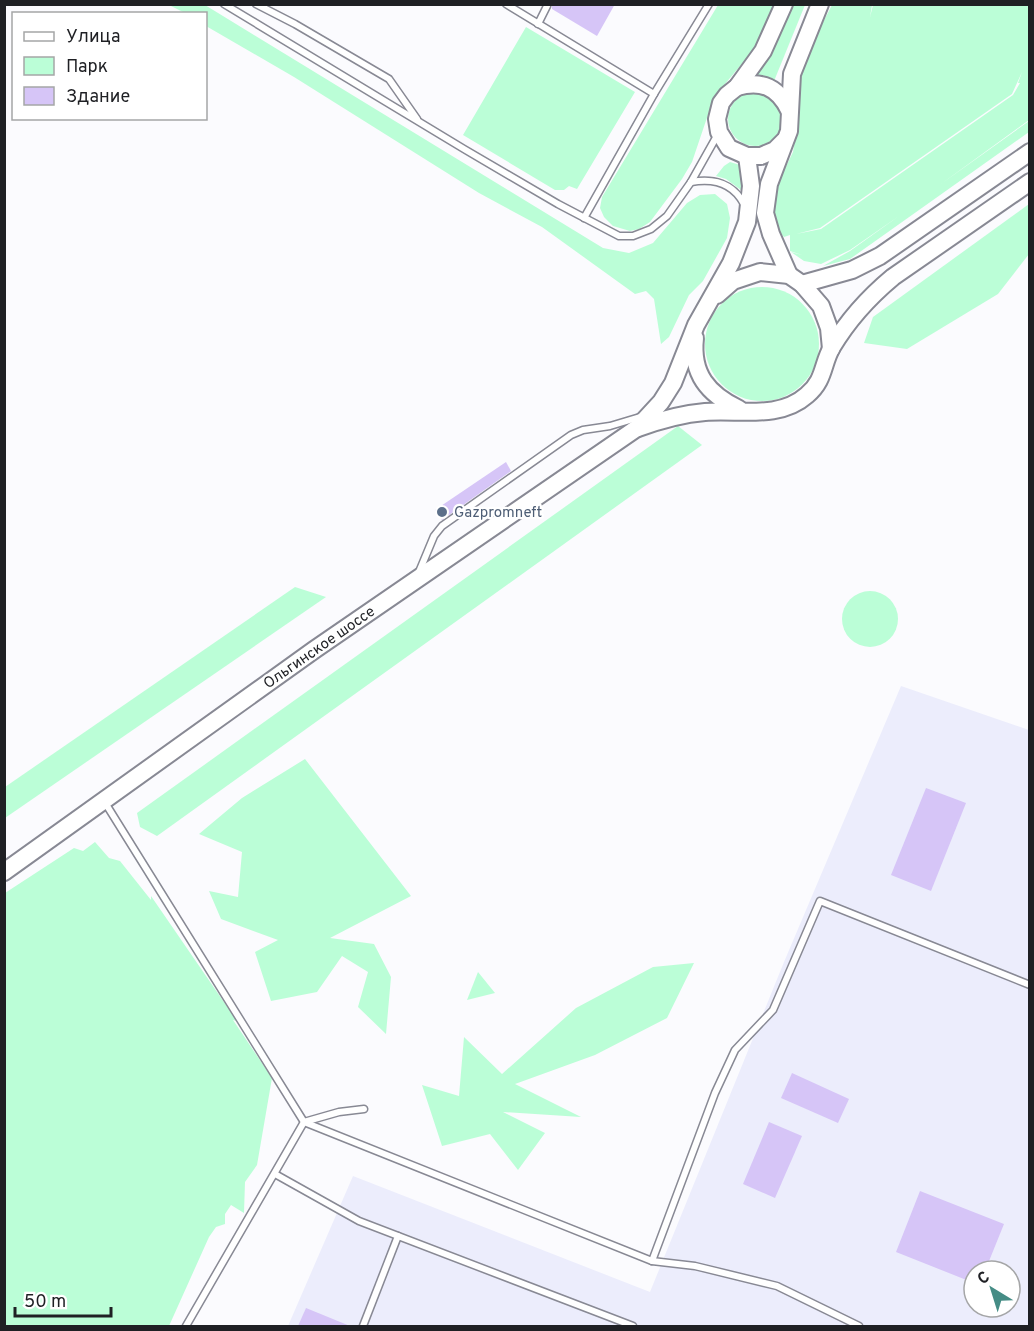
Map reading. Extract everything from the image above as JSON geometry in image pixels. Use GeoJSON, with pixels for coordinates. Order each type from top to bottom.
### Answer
{"type":"FeatureCollection","features":[{"type":"Feature","properties":{"kind":"main road"},"geometry":{"type":"LineString","coordinates":[[784,4],[763,51],[737,87],[721,103],[717,119],[719,132],[729,148],[747,156],[761,156],[775,150],[785,140]]}},
{"type":"Feature","properties":{"kind":"main road"},"geometry":{"type":"LineString","coordinates":[[820,4],[792,74],[789,131],[769,184],[765,213],[771,234],[795,279],[821,306],[830,328],[831,349]]}},
{"type":"Feature","properties":{"kind":"main road"},"geometry":{"type":"LineString","coordinates":[[737,87],[762,84],[779,94],[789,110]]}},
{"type":"Feature","properties":{"kind":"main road"},"geometry":{"type":"LineString","coordinates":[[707,304],[732,281],[760,272],[795,279],[852,270],[880,256],[1029,152]]}},
{"type":"Feature","properties":{"kind":"main road"},"geometry":{"type":"LineString","coordinates":[[637,428],[661,402],[673,383],[696,325],[731,263],[747,222],[750,186],[747,156]]}},
{"type":"Feature","properties":{"kind":"main road"},"geometry":{"type":"LineString","coordinates":[[637,428],[676,415],[742,410],[767,412],[786,408],[807,395],[822,376],[831,349],[858,311],[892,277],[1029,182]]}},
{"type":"Feature","properties":{"kind":"main road"},"geometry":{"type":"LineString","coordinates":[[696,325],[693,351],[697,369],[720,400],[742,410]]}},
{"type":"Feature","properties":{"kind":"main road","name":"Ольгинское шоссе"},"geometry":{"type":"LineString","coordinates":[[4,872],[416,579],[637,428]]}},
{"type":"Feature","properties":{"kind":"lane"},"geometry":{"type":"LineString","coordinates":[[224,4],[419,122],[619,236],[633,236],[651,229],[667,216],[691,182],[719,132]]}},
{"type":"Feature","properties":{"kind":"lane"},"geometry":{"type":"LineString","coordinates":[[256,4],[389,79],[419,122]]}},
{"type":"Feature","properties":{"kind":"lane"},"geometry":{"type":"LineString","coordinates":[[506,4],[654,94]]}},
{"type":"Feature","properties":{"kind":"lane"},"geometry":{"type":"LineString","coordinates":[[584,218],[654,94],[709,4]]}},
{"type":"Feature","properties":{"kind":"lane"},"geometry":{"type":"LineString","coordinates":[[538,24],[547,6]]}},
{"type":"Feature","properties":{"kind":"lane"},"geometry":{"type":"LineString","coordinates":[[691,182],[707,179],[725,185],[740,196],[748,210]]}},
{"type":"Feature","properties":{"kind":"lane"},"geometry":{"type":"LineString","coordinates":[[416,579],[434,536],[451,519],[571,435],[583,430],[610,426],[649,415]]}},
{"type":"Feature","properties":{"kind":"lane"},"geometry":{"type":"LineString","coordinates":[[104,801],[304,1122],[652,1261],[695,1266],[777,1286],[859,1326]]}},
{"type":"Feature","properties":{"kind":"lane"},"geometry":{"type":"LineString","coordinates":[[652,1261],[715,1093],[735,1050],[773,1010],[820,901],[1029,985]]}},
{"type":"Feature","properties":{"kind":"lane"},"geometry":{"type":"LineString","coordinates":[[186,1326],[304,1122],[339,1112],[364,1109]]}},
{"type":"Feature","properties":{"kind":"lane"},"geometry":{"type":"LineString","coordinates":[[274,1174],[359,1221],[633,1326]]}},
{"type":"Feature","properties":{"kind":"lane"},"geometry":{"type":"LineString","coordinates":[[363,1326],[398,1236]]}},
{"type":"Feature","properties":{"kind":"shaded area"},"geometry":{"type":"Polygon","coordinates":[[[901,686],[1029,730],[1029,1326],[288,1326],[353,1176],[650,1292],[784,962],[901,686]]]}},
{"type":"Feature","properties":{"kind":"green space"},"geometry":{"type":"Polygon","coordinates":[[[169,5],[205,5],[603,248],[629,253],[653,243],[687,203],[700,195],[715,194],[727,204],[730,218],[727,238],[703,281],[689,295],[669,337],[661,344],[654,299],[646,291],[635,294],[542,227],[479,193],[294,77],[207,27],[207,12],[183,12],[169,5]]]}},
{"type":"Feature","properties":{"kind":"green space"},"geometry":{"type":"Polygon","coordinates":[[[718,5],[778,5],[751,53],[714,97],[692,162],[650,222],[639,229],[630,231],[613,226],[604,217],[600,208],[602,197],[718,5]]]}},
{"type":"Feature","properties":{"kind":"green space"},"geometry":{"type":"Polygon","coordinates":[[[789,5],[805,5],[772,86],[751,77],[789,5]]]}},
{"type":"Feature","properties":{"kind":"green space"},"geometry":{"type":"Polygon","coordinates":[[[832,5],[872,5],[870,17],[873,5],[1029,5],[1029,120],[941,184],[1029,121],[1029,132],[850,259],[823,266],[850,251],[899,216],[850,250],[821,264],[804,261],[791,252],[802,255],[790,251],[790,235],[784,237],[773,225],[774,191],[793,152],[797,127],[797,86],[832,5]],[[1022,72],[1012,94],[820,228],[796,234],[821,229],[1013,95],[1020,83],[1018,83],[1022,72]]]}},
{"type":"Feature","properties":{"kind":"green space"},"geometry":{"type":"Polygon","coordinates":[[[526,27],[635,92],[577,189],[569,186],[564,190],[555,190],[463,135],[526,27]]]}},
{"type":"Feature","properties":{"kind":"green space"},"geometry":{"type":"Polygon","coordinates":[[[750,92],[760,92],[770,96],[778,104],[782,119],[778,134],[770,142],[760,146],[750,146],[740,142],[732,134],[728,124],[728,114],[732,104],[740,96],[750,92]]]}},
{"type":"Feature","properties":{"kind":"green space"},"geometry":{"type":"Polygon","coordinates":[[[730,162],[740,165],[744,180],[741,190],[726,179],[716,176],[730,162]]]}},
{"type":"Feature","properties":{"kind":"green space"},"geometry":{"type":"Polygon","coordinates":[[[1029,204],[1029,254],[998,294],[907,349],[864,343],[873,317],[1029,204]]]}},
{"type":"Feature","properties":{"kind":"green space"},"geometry":{"type":"Polygon","coordinates":[[[762,287],[784,291],[803,303],[815,322],[819,344],[815,366],[803,385],[784,397],[762,401],[740,397],[721,385],[709,366],[705,344],[709,322],[721,303],[740,291],[762,287]]]}},
{"type":"Feature","properties":{"kind":"green space"},"geometry":{"type":"Polygon","coordinates":[[[678,426],[702,445],[157,836],[140,827],[137,813],[678,426]]]}},
{"type":"Feature","properties":{"kind":"green space"},"geometry":{"type":"Polygon","coordinates":[[[295,587],[326,597],[5,818],[5,787],[295,587]]]}},
{"type":"Feature","properties":{"kind":"green space"},"geometry":{"type":"Polygon","coordinates":[[[870,591],[881,593],[890,599],[896,608],[898,619],[896,630],[890,639],[881,645],[870,647],[859,645],[850,639],[844,630],[842,619],[844,608],[850,599],[859,593],[870,591]]]}},
{"type":"Feature","properties":{"kind":"green space"},"geometry":{"type":"Polygon","coordinates":[[[305,759],[411,896],[330,938],[374,944],[391,977],[386,1034],[358,1007],[368,972],[342,956],[317,992],[271,1001],[255,952],[278,940],[221,919],[209,891],[238,897],[242,852],[199,834],[242,798],[305,759]]]}},
{"type":"Feature","properties":{"kind":"green space"},"geometry":{"type":"Polygon","coordinates":[[[95,842],[109,858],[120,861],[151,900],[151,896],[237,1021],[233,1020],[272,1078],[257,1165],[245,1182],[244,1213],[231,1205],[225,1214],[225,1224],[216,1227],[209,1237],[169,1326],[5,1326],[5,893],[74,848],[83,851],[95,842]]]}},
{"type":"Feature","properties":{"kind":"green space"},"geometry":{"type":"Polygon","coordinates":[[[694,963],[667,1018],[595,1055],[515,1084],[581,1117],[503,1112],[545,1133],[518,1170],[490,1134],[442,1146],[422,1085],[459,1096],[464,1037],[502,1074],[576,1008],[653,967],[694,963]]]}},
{"type":"Feature","properties":{"kind":"green space"},"geometry":{"type":"Polygon","coordinates":[[[478,972],[495,993],[467,1000],[478,972]]]}},
{"type":"Feature","properties":{"kind":"building"},"geometry":{"type":"Polygon","coordinates":[[[552,4],[615,4],[597,36],[552,9],[552,4]]]}},
{"type":"Feature","properties":{"kind":"building"},"geometry":{"type":"Polygon","coordinates":[[[506,462],[511,471],[442,520],[435,510],[506,462]]]}},
{"type":"Feature","properties":{"kind":"building"},"geometry":{"type":"Polygon","coordinates":[[[926,788],[966,803],[931,891],[891,875],[926,788]]]}},
{"type":"Feature","properties":{"kind":"building"},"geometry":{"type":"Polygon","coordinates":[[[792,1073],[849,1099],[838,1123],[781,1098],[792,1073]]]}},
{"type":"Feature","properties":{"kind":"building"},"geometry":{"type":"Polygon","coordinates":[[[769,1122],[802,1136],[775,1198],[743,1184],[769,1122]]]}},
{"type":"Feature","properties":{"kind":"building"},"geometry":{"type":"Polygon","coordinates":[[[920,1191],[1004,1224],[990,1259],[962,1259],[962,1278],[896,1252],[920,1191]]]}},
{"type":"Feature","properties":{"kind":"building"},"geometry":{"type":"Polygon","coordinates":[[[306,1308],[350,1326],[298,1326],[306,1308]]]}},
{"type":"Feature","properties":{"kind":"place","name":"Gazpromneft"},"geometry":{"type":"Point","coordinates":[442,512]}}]}
